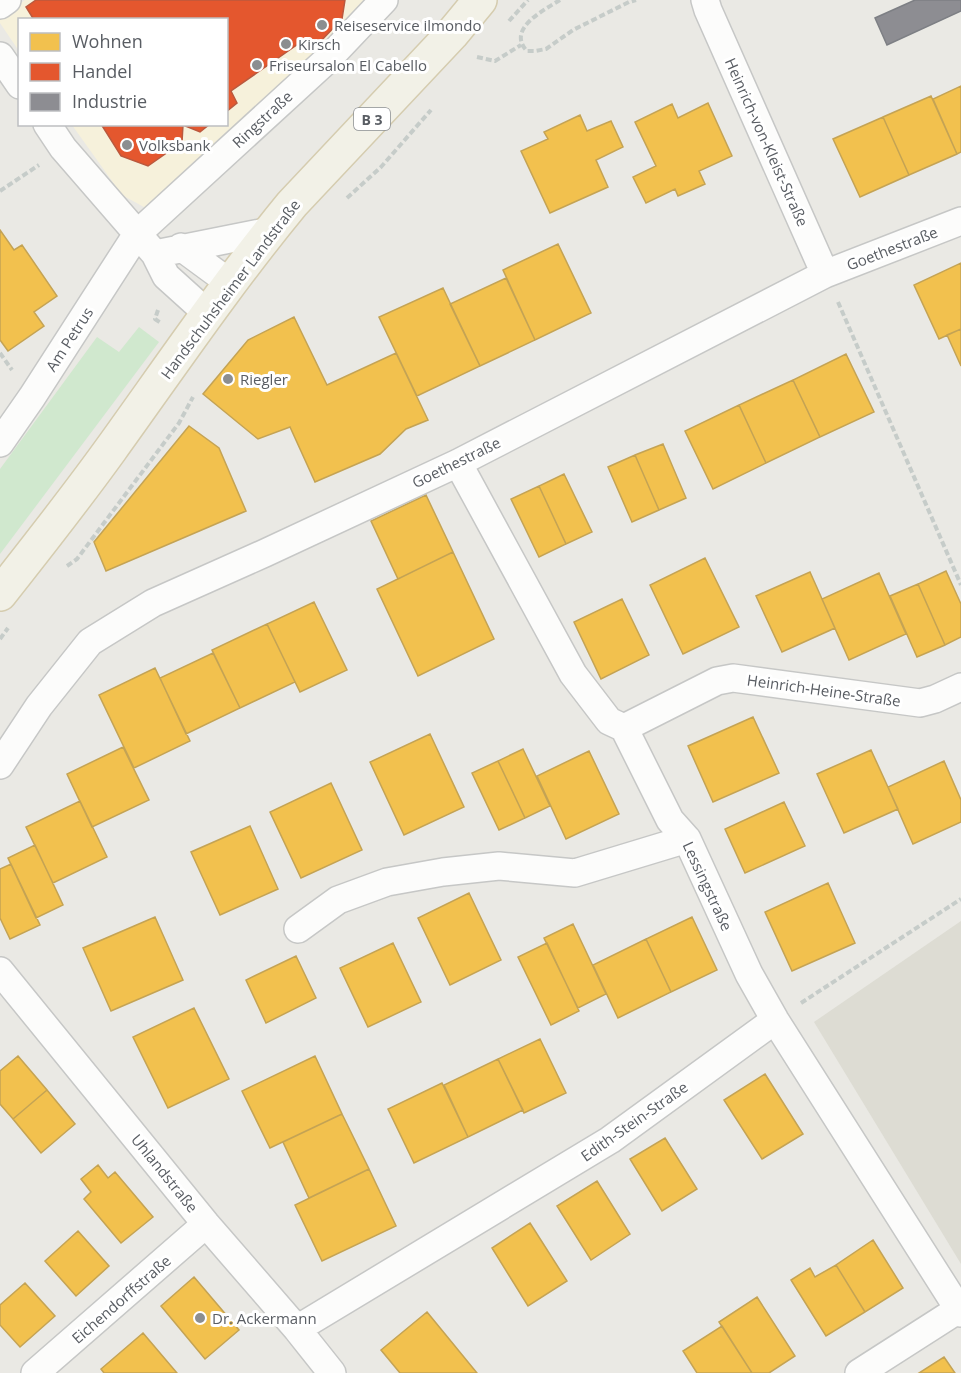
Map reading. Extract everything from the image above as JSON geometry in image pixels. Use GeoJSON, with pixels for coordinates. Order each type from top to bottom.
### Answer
{"type":"FeatureCollection","features":[{"type":"Feature","properties":{"kind":"main road","name":"Handschuhsheimer Landstraße"},"geometry":{"type":"LineString","coordinates":[[6,609],[84,486],[207,313],[270,231],[292,204],[452,34],[480,0]]}},
{"type":"Feature","properties":{"kind":"street"},"geometry":{"type":"LineString","coordinates":[[0,5],[7,0]]}},
{"type":"Feature","properties":{"kind":"street","name":"Ringstraße"},"geometry":{"type":"LineString","coordinates":[[146,244],[384,0]]}},
{"type":"Feature","properties":{"kind":"street","name":"Heinrich-von-Kleist-Straße"},"geometry":{"type":"LineString","coordinates":[[704,3],[825,274]]}},
{"type":"Feature","properties":{"kind":"street"},"geometry":{"type":"LineString","coordinates":[[452,34],[503,12]]}},
{"type":"Feature","properties":{"kind":"street"},"geometry":{"type":"LineString","coordinates":[[0,56],[18,82]]}},
{"type":"Feature","properties":{"kind":"street"},"geometry":{"type":"LineString","coordinates":[[48,126],[63,148],[146,244],[166,276],[207,313]]}},
{"type":"Feature","properties":{"kind":"street","name":"Goethestraße"},"geometry":{"type":"LineString","coordinates":[[0,765],[39,706],[90,642],[153,603],[458,463],[825,274],[961,222]]}},
{"type":"Feature","properties":{"kind":"street"},"geometry":{"type":"LineString","coordinates":[[146,244],[181,247],[270,231]]}},
{"type":"Feature","properties":{"kind":"street","name":"Am Petrus"},"geometry":{"type":"LineString","coordinates":[[0,443],[146,244]]}},
{"type":"Feature","properties":{"kind":"street"},"geometry":{"type":"LineString","coordinates":[[181,247],[230,283]]}},
{"type":"Feature","properties":{"kind":"street","name":"Lessingstraße"},"geometry":{"type":"LineString","coordinates":[[458,463],[573,674],[609,721],[624,728],[670,820],[687,839],[749,974],[775,1020],[960,1311]]}},
{"type":"Feature","properties":{"kind":"street","name":"Heinrich-Heine-Straße"},"geometry":{"type":"LineString","coordinates":[[624,728],[717,681],[734,678],[920,703],[961,687]]}},
{"type":"Feature","properties":{"kind":"street"},"geometry":{"type":"LineString","coordinates":[[298,929],[338,900],[387,882],[442,872],[499,866],[575,873],[687,839]]}},
{"type":"Feature","properties":{"kind":"street","name":"Uhlandstraße"},"geometry":{"type":"LineString","coordinates":[[0,971],[206,1224],[332,1373]]}},
{"type":"Feature","properties":{"kind":"street","name":"Edith-Stein-Straße"},"geometry":{"type":"LineString","coordinates":[[297,1329],[610,1140],[775,1020]]}},
{"type":"Feature","properties":{"kind":"street","name":"Eichendorffstraße"},"geometry":{"type":"LineString","coordinates":[[35,1373],[206,1224]]}},
{"type":"Feature","properties":{"kind":"street"},"geometry":{"type":"LineString","coordinates":[[860,1373],[960,1311]]}},
{"type":"Feature","properties":{"kind":"path"},"geometry":{"type":"LineString","coordinates":[[503,12],[528,0]]}},
{"type":"Feature","properties":{"kind":"path"},"geometry":{"type":"LineString","coordinates":[[560,0],[524,26],[520,35],[521,45],[527,51],[546,49],[573,30],[636,0]]}},
{"type":"Feature","properties":{"kind":"path"},"geometry":{"type":"LineString","coordinates":[[477,57],[495,61],[521,45]]}},
{"type":"Feature","properties":{"kind":"path"},"geometry":{"type":"LineString","coordinates":[[470,65],[484,49]]}},
{"type":"Feature","properties":{"kind":"path"},"geometry":{"type":"LineString","coordinates":[[339,206],[381,167],[433,108]]}},
{"type":"Feature","properties":{"kind":"path"},"geometry":{"type":"LineString","coordinates":[[0,191],[63,148]]}},
{"type":"Feature","properties":{"kind":"path"},"geometry":{"type":"LineString","coordinates":[[825,274],[961,585]]}},
{"type":"Feature","properties":{"kind":"path"},"geometry":{"type":"LineString","coordinates":[[60,572],[77,559],[179,423],[194,394]]}},
{"type":"Feature","properties":{"kind":"path"},"geometry":{"type":"LineString","coordinates":[[0,639],[6,609]]}},
{"type":"Feature","properties":{"kind":"path"},"geometry":{"type":"LineString","coordinates":[[775,1020],[961,898]]}},
{"type":"Feature","properties":{"kind":"shaded area"},"geometry":{"type":"Polygon","coordinates":[[[25,0],[374,0],[153,212],[122,195],[73,126],[228,126],[228,18],[18,18],[18,50],[0,23],[0,18],[25,0]]]}},
{"type":"Feature","properties":{"kind":"shaded area"},"geometry":{"type":"Polygon","coordinates":[[[961,921],[961,1264],[814,1022],[961,921]]]}},
{"type":"Feature","properties":{"kind":"green space"},"geometry":{"type":"Polygon","coordinates":[[[139,327],[159,342],[0,554],[0,469],[97,337],[119,352],[139,327]]]}},
{"type":"Feature","properties":{"kind":"building: Wohnen"},"geometry":{"type":"Polygon","coordinates":[[[961,86],[961,152],[957,154],[933,99],[961,86]]]}},
{"type":"Feature","properties":{"kind":"building: Wohnen"},"geometry":{"type":"Polygon","coordinates":[[[931,96],[957,154],[909,175],[883,117],[931,96]]]}},
{"type":"Feature","properties":{"kind":"building: Wohnen"},"geometry":{"type":"Polygon","coordinates":[[[708,103],[732,156],[699,171],[705,184],[678,196],[675,189],[646,203],[633,177],[656,166],[635,122],[672,104],[678,118],[708,103]]]}},
{"type":"Feature","properties":{"kind":"building: Wohnen"},"geometry":{"type":"Polygon","coordinates":[[[580,115],[587,131],[611,121],[623,147],[596,160],[608,187],[550,213],[521,151],[548,139],[544,132],[580,115]]]}},
{"type":"Feature","properties":{"kind":"building: Wohnen"},"geometry":{"type":"Polygon","coordinates":[[[883,117],[909,175],[860,197],[833,139],[883,117]]]}},
{"type":"Feature","properties":{"kind":"building: Wohnen"},"geometry":{"type":"Polygon","coordinates":[[[0,230],[14,250],[22,245],[57,296],[34,312],[44,326],[8,351],[0,340],[0,230]]]}},
{"type":"Feature","properties":{"kind":"building: Wohnen"},"geometry":{"type":"Polygon","coordinates":[[[558,244],[591,313],[535,340],[503,270],[558,244]]]}},
{"type":"Feature","properties":{"kind":"building: Wohnen"},"geometry":{"type":"Polygon","coordinates":[[[961,263],[961,329],[939,339],[914,285],[961,263]]]}},
{"type":"Feature","properties":{"kind":"building: Wohnen"},"geometry":{"type":"Polygon","coordinates":[[[506,278],[535,340],[480,366],[450,304],[506,278]]]}},
{"type":"Feature","properties":{"kind":"building: Wohnen"},"geometry":{"type":"Polygon","coordinates":[[[443,288],[480,366],[417,396],[379,317],[443,288]]]}},
{"type":"Feature","properties":{"kind":"building: Wohnen"},"geometry":{"type":"Polygon","coordinates":[[[294,317],[327,385],[396,353],[428,420],[406,429],[380,454],[315,482],[290,427],[258,439],[203,394],[248,340],[294,317]]]}},
{"type":"Feature","properties":{"kind":"building: Wohnen"},"geometry":{"type":"Polygon","coordinates":[[[961,329],[961,366],[947,335],[961,329]]]}},
{"type":"Feature","properties":{"kind":"building: Wohnen"},"geometry":{"type":"Polygon","coordinates":[[[846,354],[874,412],[820,437],[793,380],[846,354]]]}},
{"type":"Feature","properties":{"kind":"building: Wohnen"},"geometry":{"type":"Polygon","coordinates":[[[793,380],[820,437],[766,463],[739,405],[793,380]]]}},
{"type":"Feature","properties":{"kind":"building: Wohnen"},"geometry":{"type":"Polygon","coordinates":[[[739,405],[766,463],[713,489],[685,431],[739,405]]]}},
{"type":"Feature","properties":{"kind":"building: Wohnen"},"geometry":{"type":"Polygon","coordinates":[[[189,426],[219,448],[246,511],[106,571],[94,542],[189,426]]]}},
{"type":"Feature","properties":{"kind":"building: Wohnen"},"geometry":{"type":"Polygon","coordinates":[[[663,444],[686,498],[659,510],[635,455],[663,444]]]}},
{"type":"Feature","properties":{"kind":"building: Wohnen"},"geometry":{"type":"Polygon","coordinates":[[[635,455],[659,510],[632,522],[608,467],[635,455]]]}},
{"type":"Feature","properties":{"kind":"building: Wohnen"},"geometry":{"type":"Polygon","coordinates":[[[564,474],[592,532],[566,544],[539,486],[564,474]]]}},
{"type":"Feature","properties":{"kind":"building: Wohnen"},"geometry":{"type":"Polygon","coordinates":[[[539,486],[566,544],[539,557],[511,499],[539,486]]]}},
{"type":"Feature","properties":{"kind":"building: Wohnen"},"geometry":{"type":"Polygon","coordinates":[[[426,495],[453,552],[398,579],[371,521],[426,495]]]}},
{"type":"Feature","properties":{"kind":"building: Wohnen"},"geometry":{"type":"Polygon","coordinates":[[[453,552],[494,639],[418,676],[377,589],[453,552]]]}},
{"type":"Feature","properties":{"kind":"building: Wohnen"},"geometry":{"type":"Polygon","coordinates":[[[705,558],[739,627],[683,654],[650,585],[705,558]]]}},
{"type":"Feature","properties":{"kind":"building: Wohnen"},"geometry":{"type":"Polygon","coordinates":[[[946,571],[961,604],[961,637],[945,645],[918,584],[946,571]]]}},
{"type":"Feature","properties":{"kind":"building: Wohnen"},"geometry":{"type":"Polygon","coordinates":[[[810,572],[835,628],[782,652],[756,596],[810,572]]]}},
{"type":"Feature","properties":{"kind":"building: Wohnen"},"geometry":{"type":"Polygon","coordinates":[[[879,573],[906,634],[849,660],[822,599],[879,573]]]}},
{"type":"Feature","properties":{"kind":"building: Wohnen"},"geometry":{"type":"Polygon","coordinates":[[[918,584],[945,645],[917,657],[890,596],[918,584]]]}},
{"type":"Feature","properties":{"kind":"building: Wohnen"},"geometry":{"type":"Polygon","coordinates":[[[622,599],[649,655],[601,679],[574,622],[622,599]]]}},
{"type":"Feature","properties":{"kind":"building: Wohnen"},"geometry":{"type":"Polygon","coordinates":[[[314,602],[347,670],[300,692],[267,624],[314,602]]]}},
{"type":"Feature","properties":{"kind":"building: Wohnen"},"geometry":{"type":"Polygon","coordinates":[[[267,624],[295,682],[240,708],[212,650],[267,624]]]}},
{"type":"Feature","properties":{"kind":"building: Wohnen"},"geometry":{"type":"Polygon","coordinates":[[[213,653],[240,708],[186,734],[160,678],[213,653]]]}},
{"type":"Feature","properties":{"kind":"building: Wohnen"},"geometry":{"type":"Polygon","coordinates":[[[155,668],[190,741],[134,768],[99,695],[155,668]]]}},
{"type":"Feature","properties":{"kind":"building: Wohnen"},"geometry":{"type":"Polygon","coordinates":[[[753,717],[779,773],[713,802],[688,746],[753,717]]]}},
{"type":"Feature","properties":{"kind":"building: Wohnen"},"geometry":{"type":"Polygon","coordinates":[[[430,734],[464,807],[404,835],[370,762],[430,734]]]}},
{"type":"Feature","properties":{"kind":"building: Wohnen"},"geometry":{"type":"Polygon","coordinates":[[[123,747],[149,800],[92,827],[67,774],[123,747]]]}},
{"type":"Feature","properties":{"kind":"building: Wohnen"},"geometry":{"type":"Polygon","coordinates":[[[523,749],[550,806],[525,818],[498,761],[523,749]]]}},
{"type":"Feature","properties":{"kind":"building: Wohnen"},"geometry":{"type":"Polygon","coordinates":[[[871,750],[898,809],[844,833],[817,774],[871,750]]]}},
{"type":"Feature","properties":{"kind":"building: Wohnen"},"geometry":{"type":"Polygon","coordinates":[[[589,751],[619,814],[566,839],[537,776],[589,751]]]}},
{"type":"Feature","properties":{"kind":"building: Wohnen"},"geometry":{"type":"Polygon","coordinates":[[[498,761],[525,818],[499,830],[472,773],[498,761]]]}},
{"type":"Feature","properties":{"kind":"building: Wohnen"},"geometry":{"type":"Polygon","coordinates":[[[944,761],[961,800],[961,822],[913,844],[888,787],[944,761]]]}},
{"type":"Feature","properties":{"kind":"building: Wohnen"},"geometry":{"type":"Polygon","coordinates":[[[331,783],[362,850],[301,878],[270,812],[331,783]]]}},
{"type":"Feature","properties":{"kind":"building: Wohnen"},"geometry":{"type":"Polygon","coordinates":[[[80,801],[107,857],[53,883],[26,827],[80,801]]]}},
{"type":"Feature","properties":{"kind":"building: Wohnen"},"geometry":{"type":"Polygon","coordinates":[[[784,802],[805,846],[745,873],[725,829],[784,802]]]}},
{"type":"Feature","properties":{"kind":"building: Wohnen"},"geometry":{"type":"Polygon","coordinates":[[[250,826],[278,889],[220,915],[191,852],[250,826]]]}},
{"type":"Feature","properties":{"kind":"building: Wohnen"},"geometry":{"type":"Polygon","coordinates":[[[35,845],[63,905],[36,918],[8,858],[35,845]]]}},
{"type":"Feature","properties":{"kind":"building: Wohnen"},"geometry":{"type":"Polygon","coordinates":[[[11,864],[40,925],[10,939],[0,918],[0,869],[11,864]]]}},
{"type":"Feature","properties":{"kind":"building: Wohnen"},"geometry":{"type":"Polygon","coordinates":[[[828,883],[855,943],[792,971],[765,912],[828,883]]]}},
{"type":"Feature","properties":{"kind":"building: Wohnen"},"geometry":{"type":"Polygon","coordinates":[[[469,893],[501,960],[450,985],[418,918],[469,893]]]}},
{"type":"Feature","properties":{"kind":"building: Wohnen"},"geometry":{"type":"Polygon","coordinates":[[[155,917],[183,980],[111,1011],[83,948],[155,917]]]}},
{"type":"Feature","properties":{"kind":"building: Wohnen"},"geometry":{"type":"Polygon","coordinates":[[[692,917],[717,970],[671,992],[646,939],[692,917]]]}},
{"type":"Feature","properties":{"kind":"building: Wohnen"},"geometry":{"type":"Polygon","coordinates":[[[573,924],[606,994],[578,1008],[544,938],[573,924]]]}},
{"type":"Feature","properties":{"kind":"building: Wohnen"},"geometry":{"type":"Polygon","coordinates":[[[646,939],[671,992],[618,1018],[593,965],[646,939]]]}},
{"type":"Feature","properties":{"kind":"building: Wohnen"},"geometry":{"type":"Polygon","coordinates":[[[393,943],[421,1002],[368,1027],[340,968],[393,943]]]}},
{"type":"Feature","properties":{"kind":"building: Wohnen"},"geometry":{"type":"Polygon","coordinates":[[[547,943],[579,1011],[551,1025],[518,957],[547,943]]]}},
{"type":"Feature","properties":{"kind":"building: Wohnen"},"geometry":{"type":"Polygon","coordinates":[[[296,956],[316,998],[266,1023],[246,980],[296,956]]]}},
{"type":"Feature","properties":{"kind":"building: Wohnen"},"geometry":{"type":"Polygon","coordinates":[[[194,1008],[229,1079],[168,1108],[133,1037],[194,1008]]]}},
{"type":"Feature","properties":{"kind":"building: Wohnen"},"geometry":{"type":"Polygon","coordinates":[[[540,1039],[566,1093],[524,1113],[498,1059],[540,1039]]]}},
{"type":"Feature","properties":{"kind":"building: Wohnen"},"geometry":{"type":"Polygon","coordinates":[[[18,1056],[47,1090],[13,1119],[0,1104],[0,1071],[18,1056]]]}},
{"type":"Feature","properties":{"kind":"building: Wohnen"},"geometry":{"type":"Polygon","coordinates":[[[315,1056],[342,1114],[270,1148],[242,1091],[315,1056]]]}},
{"type":"Feature","properties":{"kind":"building: Wohnen"},"geometry":{"type":"Polygon","coordinates":[[[498,1059],[523,1110],[468,1137],[444,1085],[498,1059]]]}},
{"type":"Feature","properties":{"kind":"building: Wohnen"},"geometry":{"type":"Polygon","coordinates":[[[765,1074],[803,1134],[762,1159],[724,1100],[765,1074]]]}},
{"type":"Feature","properties":{"kind":"building: Wohnen"},"geometry":{"type":"Polygon","coordinates":[[[442,1083],[468,1137],[414,1163],[388,1109],[442,1083]]]}},
{"type":"Feature","properties":{"kind":"building: Wohnen"},"geometry":{"type":"Polygon","coordinates":[[[47,1090],[75,1124],[41,1153],[13,1119],[47,1090]]]}},
{"type":"Feature","properties":{"kind":"building: Wohnen"},"geometry":{"type":"Polygon","coordinates":[[[342,1114],[369,1169],[309,1198],[283,1142],[342,1114]]]}},
{"type":"Feature","properties":{"kind":"building: Wohnen"},"geometry":{"type":"Polygon","coordinates":[[[665,1138],[697,1189],[662,1211],[630,1159],[665,1138]]]}},
{"type":"Feature","properties":{"kind":"building: Wohnen"},"geometry":{"type":"Polygon","coordinates":[[[98,1165],[108,1178],[115,1172],[153,1217],[121,1243],[84,1199],[91,1192],[81,1179],[98,1165]]]}},
{"type":"Feature","properties":{"kind":"building: Wohnen"},"geometry":{"type":"Polygon","coordinates":[[[369,1169],[396,1226],[322,1261],[295,1205],[369,1169]]]}},
{"type":"Feature","properties":{"kind":"building: Wohnen"},"geometry":{"type":"Polygon","coordinates":[[[597,1181],[630,1234],[591,1260],[557,1206],[597,1181]]]}},
{"type":"Feature","properties":{"kind":"building: Wohnen"},"geometry":{"type":"Polygon","coordinates":[[[530,1223],[567,1281],[528,1306],[492,1248],[530,1223]]]}},
{"type":"Feature","properties":{"kind":"building: Wohnen"},"geometry":{"type":"Polygon","coordinates":[[[78,1231],[109,1266],[76,1296],[45,1261],[78,1231]]]}},
{"type":"Feature","properties":{"kind":"building: Wohnen"},"geometry":{"type":"Polygon","coordinates":[[[873,1240],[903,1288],[865,1312],[836,1265],[873,1240]]]}},
{"type":"Feature","properties":{"kind":"building: Wohnen"},"geometry":{"type":"Polygon","coordinates":[[[836,1265],[865,1312],[826,1336],[791,1280],[810,1268],[815,1277],[836,1265]]]}},
{"type":"Feature","properties":{"kind":"building: Wohnen","name":"Dr. Ackermann"},"geometry":{"type":"Polygon","coordinates":[[[194,1277],[239,1330],[205,1359],[161,1306],[194,1277]]]}},
{"type":"Feature","properties":{"kind":"building: Wohnen"},"geometry":{"type":"Polygon","coordinates":[[[25,1283],[55,1316],[20,1347],[0,1325],[0,1305],[25,1283]]]}},
{"type":"Feature","properties":{"kind":"building: Wohnen"},"geometry":{"type":"Polygon","coordinates":[[[757,1297],[795,1356],[769,1373],[752,1373],[719,1322],[757,1297]]]}},
{"type":"Feature","properties":{"kind":"building: Wohnen"},"geometry":{"type":"Polygon","coordinates":[[[427,1312],[477,1373],[400,1373],[381,1350],[427,1312]]]}},
{"type":"Feature","properties":{"kind":"building: Wohnen"},"geometry":{"type":"Polygon","coordinates":[[[722,1326],[752,1373],[697,1373],[683,1351],[722,1326]]]}},
{"type":"Feature","properties":{"kind":"building: Wohnen"},"geometry":{"type":"Polygon","coordinates":[[[143,1333],[177,1373],[104,1373],[101,1369],[143,1333]]]}},
{"type":"Feature","properties":{"kind":"building: Wohnen"},"geometry":{"type":"Polygon","coordinates":[[[944,1357],[955,1373],[919,1373],[944,1357]]]}},
{"type":"Feature","properties":{"kind":"building: Handel"},"geometry":{"type":"Polygon","coordinates":[[[36,0],[345,0],[342,19],[319,43],[301,42],[231,91],[237,103],[228,110],[228,18],[33,18],[26,7],[36,0]]]}},
{"type":"Feature","properties":{"kind":"building: Handel"},"geometry":{"type":"Polygon","coordinates":[[[102,126],[183,126],[182,142],[148,166],[121,156],[102,126]]]}},
{"type":"Feature","properties":{"kind":"building: Handel"},"geometry":{"type":"Polygon","coordinates":[[[185,126],[208,126],[200,132],[185,126]]]}},
{"type":"Feature","properties":{"kind":"building: Industrie"},"geometry":{"type":"Polygon","coordinates":[[[915,0],[961,0],[961,11],[887,45],[875,18],[915,0]]]}},
{"type":"Feature","properties":{"kind":"place","name":"Reiseservice ilmondo"},"geometry":{"type":"Point","coordinates":[322,25]}},
{"type":"Feature","properties":{"kind":"place","name":"Kirsch"},"geometry":{"type":"Point","coordinates":[286,44]}},
{"type":"Feature","properties":{"kind":"place","name":"Friseursalon El Cabello"},"geometry":{"type":"Point","coordinates":[257,65]}},
{"type":"Feature","properties":{"kind":"place","name":"Volksbank"},"geometry":{"type":"Point","coordinates":[127,145]}},
{"type":"Feature","properties":{"kind":"place","name":"Riegler"},"geometry":{"type":"Point","coordinates":[228,379]}},
{"type":"Feature","properties":{"kind":"place","name":"Dr. Ackermann"},"geometry":{"type":"Point","coordinates":[200,1318]}}]}
